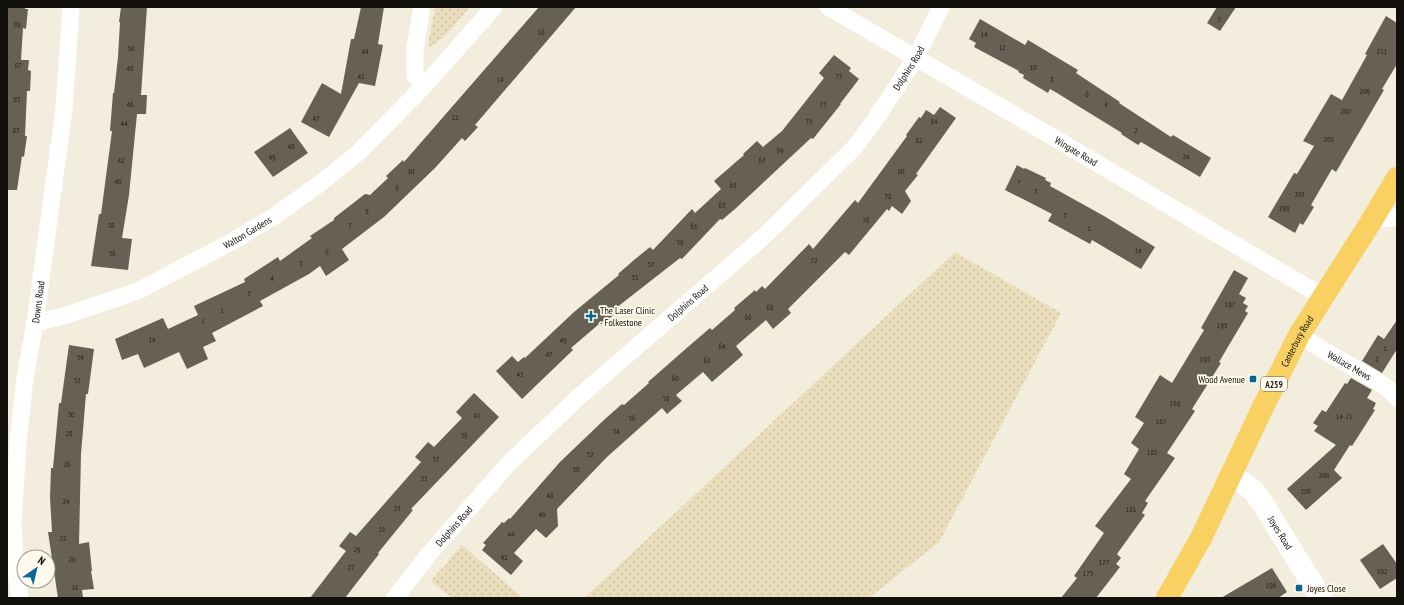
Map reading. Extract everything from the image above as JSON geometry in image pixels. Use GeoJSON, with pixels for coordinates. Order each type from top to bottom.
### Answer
{"type":"FeatureCollection","features":[{"type":"Feature","properties":{"kind":"highway","name":"Canterbury Road"},"geometry":{"type":"LineString","coordinates":[[1168,598],[1200,538],[1262,407],[1299,335],[1397,178]]}},
{"type":"Feature","properties":{"kind":"street","name":"Downs Road"},"geometry":{"type":"LineString","coordinates":[[20,598],[16,571],[13,516],[18,442],[25,378],[35,323],[64,109],[71,7]]}},
{"type":"Feature","properties":{"kind":"street"},"geometry":{"type":"LineString","coordinates":[[422,7],[415,48],[415,76],[425,85]]}},
{"type":"Feature","properties":{"kind":"street","name":"Walton Gardens"},"geometry":{"type":"LineString","coordinates":[[35,323],[64,316],[138,290],[231,242],[276,215],[322,182],[359,152],[425,85],[494,7]]}},
{"type":"Feature","properties":{"kind":"street","name":"Wingate Road"},"geometry":{"type":"LineString","coordinates":[[828,7],[916,57],[1304,286],[1324,296]]}},
{"type":"Feature","properties":{"kind":"street","name":"Dolphins Road"},"geometry":{"type":"LineString","coordinates":[[395,598],[429,554],[510,462],[582,394],[761,239],[854,148],[875,120],[916,57],[941,7]]}},
{"type":"Feature","properties":{"kind":"street"},"geometry":{"type":"LineString","coordinates":[[1372,220],[1397,216]]}},
{"type":"Feature","properties":{"kind":"street","name":"Wallace Mews"},"geometry":{"type":"LineString","coordinates":[[1299,335],[1336,358],[1375,379],[1397,398]]}},
{"type":"Feature","properties":{"kind":"street","name":"Joyes Road"},"geometry":{"type":"LineString","coordinates":[[1231,474],[1254,491],[1321,598]]}},
{"type":"Feature","properties":{"kind":"shaded area"},"geometry":{"type":"Polygon","coordinates":[[[435,7],[470,7],[445,36],[431,47],[428,45],[435,7]]]}},
{"type":"Feature","properties":{"kind":"shaded area"},"geometry":{"type":"Polygon","coordinates":[[[955,252],[1061,313],[939,542],[869,598],[584,598],[955,252]]]}},
{"type":"Feature","properties":{"kind":"shaded area"},"geometry":{"type":"Polygon","coordinates":[[[462,545],[523,598],[452,598],[431,581],[462,545]]]}},
{"type":"Feature","properties":{"kind":"building"},"geometry":{"type":"Polygon","coordinates":[[[7,7],[25,7],[25,9],[28,9],[26,29],[23,28],[21,60],[29,60],[28,70],[31,71],[30,91],[27,91],[25,136],[27,136],[24,157],[22,156],[17,190],[7,190],[7,7]]]}},
{"type":"Feature","properties":{"kind":"building"},"geometry":{"type":"Polygon","coordinates":[[[121,7],[147,7],[141,95],[147,95],[146,114],[137,114],[129,195],[122,238],[132,239],[128,270],[91,266],[99,214],[101,214],[112,131],[110,131],[118,57],[121,7]]]}},
{"type":"Feature","properties":{"kind":"building"},"geometry":{"type":"Polygon","coordinates":[[[361,7],[384,7],[378,44],[383,45],[375,86],[359,83],[329,137],[301,122],[322,83],[341,94],[351,39],[354,39],[361,7]]]}},
{"type":"Feature","properties":{"kind":"building"},"geometry":{"type":"Polygon","coordinates":[[[539,7],[576,7],[475,125],[478,127],[465,141],[462,138],[435,168],[384,217],[342,249],[349,260],[326,276],[320,266],[309,274],[260,301],[263,306],[212,333],[216,341],[203,347],[208,359],[187,369],[179,352],[144,368],[138,354],[122,360],[115,339],[163,318],[168,329],[198,315],[194,306],[245,282],[244,279],[278,257],[280,261],[312,238],[310,236],[334,220],[334,218],[365,194],[370,195],[388,178],[386,176],[403,160],[404,162],[539,7]]]}},
{"type":"Feature","properties":{"kind":"building"},"geometry":{"type":"Polygon","coordinates":[[[1217,7],[1236,7],[1220,31],[1207,23],[1217,7]]]}},
{"type":"Feature","properties":{"kind":"building"},"geometry":{"type":"Polygon","coordinates":[[[1386,16],[1397,23],[1397,64],[1382,89],[1384,90],[1336,172],[1332,169],[1311,205],[1314,207],[1303,225],[1300,223],[1295,233],[1268,217],[1294,173],[1297,174],[1314,146],[1303,141],[1331,94],[1342,100],[1367,55],[1365,54],[1386,16]]]}},
{"type":"Feature","properties":{"kind":"building"},"geometry":{"type":"Polygon","coordinates":[[[980,19],[1025,45],[1028,40],[1078,70],[1076,73],[1120,102],[1119,103],[1171,137],[1173,135],[1211,158],[1200,177],[1141,142],[1138,145],[1121,134],[1122,133],[1057,93],[1050,89],[1048,93],[1023,78],[1024,75],[1018,72],[1019,71],[974,47],[976,43],[969,39],[980,19]]]}},
{"type":"Feature","properties":{"kind":"building"},"geometry":{"type":"Polygon","coordinates":[[[834,55],[851,68],[849,71],[859,79],[813,139],[811,138],[735,209],[722,220],[720,219],[682,259],[680,258],[616,308],[618,311],[601,326],[599,324],[571,348],[573,350],[522,399],[496,371],[512,356],[518,362],[524,357],[525,358],[574,312],[619,275],[618,274],[634,260],[650,247],[653,250],[692,209],[695,213],[721,189],[714,181],[744,155],[743,154],[757,141],[763,147],[782,131],[824,78],[819,73],[834,55]]]}},
{"type":"Feature","properties":{"kind":"building"},"geometry":{"type":"Polygon","coordinates":[[[940,107],[956,118],[916,174],[918,175],[905,191],[911,201],[902,214],[892,206],[889,211],[887,209],[849,255],[845,252],[788,309],[791,313],[773,329],[766,320],[736,346],[743,355],[712,382],[703,372],[676,395],[682,401],[667,414],[662,408],[607,457],[557,509],[558,526],[546,538],[536,529],[514,553],[523,561],[511,575],[482,550],[486,545],[483,543],[502,522],[504,523],[509,518],[510,519],[560,462],[605,419],[622,404],[624,405],[710,328],[712,330],[755,290],[756,292],[762,286],[765,289],[809,244],[813,249],[855,200],[858,203],[907,136],[906,135],[919,117],[921,118],[926,110],[934,115],[940,107]]]}},
{"type":"Feature","properties":{"kind":"building"},"geometry":{"type":"Polygon","coordinates":[[[290,128],[308,153],[273,177],[254,152],[290,128]]]}},
{"type":"Feature","properties":{"kind":"building"},"geometry":{"type":"Polygon","coordinates":[[[1017,165],[1046,178],[1045,180],[1051,183],[1050,186],[1155,247],[1141,269],[1092,240],[1090,244],[1048,221],[1052,214],[1005,190],[1017,165]]]}},
{"type":"Feature","properties":{"kind":"building"},"geometry":{"type":"Polygon","coordinates":[[[1234,270],[1248,278],[1239,294],[1246,298],[1243,303],[1248,306],[1245,311],[1248,313],[1219,362],[1221,363],[1192,409],[1195,411],[1167,453],[1175,458],[1145,501],[1148,503],[1142,513],[1145,515],[1117,554],[1121,558],[1116,564],[1120,567],[1096,598],[1061,598],[1077,578],[1074,576],[1104,533],[1095,526],[1131,479],[1124,474],[1139,449],[1131,443],[1144,423],[1135,417],[1160,375],[1172,383],[1204,330],[1201,328],[1234,270]]]}},
{"type":"Feature","properties":{"kind":"building"},"geometry":{"type":"Polygon","coordinates":[[[1397,320],[1397,349],[1382,373],[1362,361],[1378,335],[1384,339],[1397,320]]]}},
{"type":"Feature","properties":{"kind":"building"},"geometry":{"type":"Polygon","coordinates":[[[69,345],[94,349],[88,394],[86,394],[81,454],[79,544],[89,542],[94,589],[82,590],[83,598],[58,598],[56,585],[56,549],[51,549],[48,532],[52,532],[50,498],[51,468],[53,468],[59,403],[61,403],[69,345]]]}},
{"type":"Feature","properties":{"kind":"building"},"geometry":{"type":"Polygon","coordinates":[[[1351,378],[1372,390],[1367,398],[1376,403],[1373,409],[1375,410],[1352,446],[1350,445],[1334,470],[1342,478],[1306,510],[1287,489],[1336,445],[1314,431],[1318,426],[1313,423],[1322,410],[1326,412],[1345,383],[1347,384],[1351,378]]]}},
{"type":"Feature","properties":{"kind":"building"},"geometry":{"type":"Polygon","coordinates":[[[474,393],[499,417],[411,509],[413,510],[378,553],[379,554],[345,598],[310,598],[346,551],[339,546],[350,532],[356,536],[421,462],[415,457],[428,442],[434,447],[462,418],[456,412],[474,393]]]}},
{"type":"Feature","properties":{"kind":"building"},"geometry":{"type":"Polygon","coordinates":[[[1383,544],[1397,564],[1397,578],[1380,589],[1360,560],[1383,544]]]}},
{"type":"Feature","properties":{"kind":"building"},"geometry":{"type":"Polygon","coordinates":[[[1272,568],[1287,592],[1278,598],[1221,598],[1272,568]]]}},
{"type":"Feature","properties":{"kind":"place","name":"The Laser Clinic - Folkestone"},"geometry":{"type":"Point","coordinates":[591,316]}},
{"type":"Feature","properties":{"kind":"place","name":"Wood Avenue"},"geometry":{"type":"Point","coordinates":[1253,379]}},
{"type":"Feature","properties":{"kind":"place","name":"Joyes Close"},"geometry":{"type":"Point","coordinates":[1299,588]}}]}
